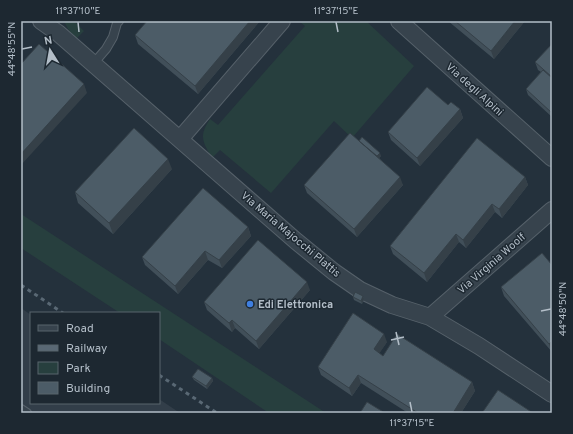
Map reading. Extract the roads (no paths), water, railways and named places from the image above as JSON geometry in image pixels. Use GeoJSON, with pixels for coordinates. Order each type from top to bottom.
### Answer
{"type":"FeatureCollection","features":[{"type":"Feature","properties":{"kind":"street","name":"Via Maria Majocchi Plattis"},"geometry":{"type":"LineString","coordinates":[[41,21],[55,27],[93,64],[296,241],[346,280],[360,290],[382,301],[430,317],[479,346],[552,394]]}},
{"type":"Feature","properties":{"kind":"street"},"geometry":{"type":"LineString","coordinates":[[180,139],[282,21]]}},
{"type":"Feature","properties":{"kind":"street","name":"Via degli Alpini"},"geometry":{"type":"LineString","coordinates":[[399,21],[552,158]]}},
{"type":"Feature","properties":{"kind":"street","name":"Via Virginia Woolf"},"geometry":{"type":"LineString","coordinates":[[430,317],[552,210]]}},
{"type":"Feature","properties":{"kind":"lane"},"geometry":{"type":"LineString","coordinates":[[93,64],[106,50],[113,38],[117,23],[120,21]]}},
{"type":"Feature","properties":{"kind":"lane"},"geometry":{"type":"LineString","coordinates":[[21,410],[27,413]]}},
{"type":"Feature","properties":{"kind":"railway"},"geometry":{"type":"LineString","coordinates":[[21,285],[62,312]]}},
{"type":"Feature","properties":{"kind":"railway"},"geometry":{"type":"LineString","coordinates":[[160,376],[217,413]]}},
{"type":"Feature","properties":{"kind":"place","name":"Edi Elettronica"},"geometry":{"type":"Point","coordinates":[250,304]}}]}
